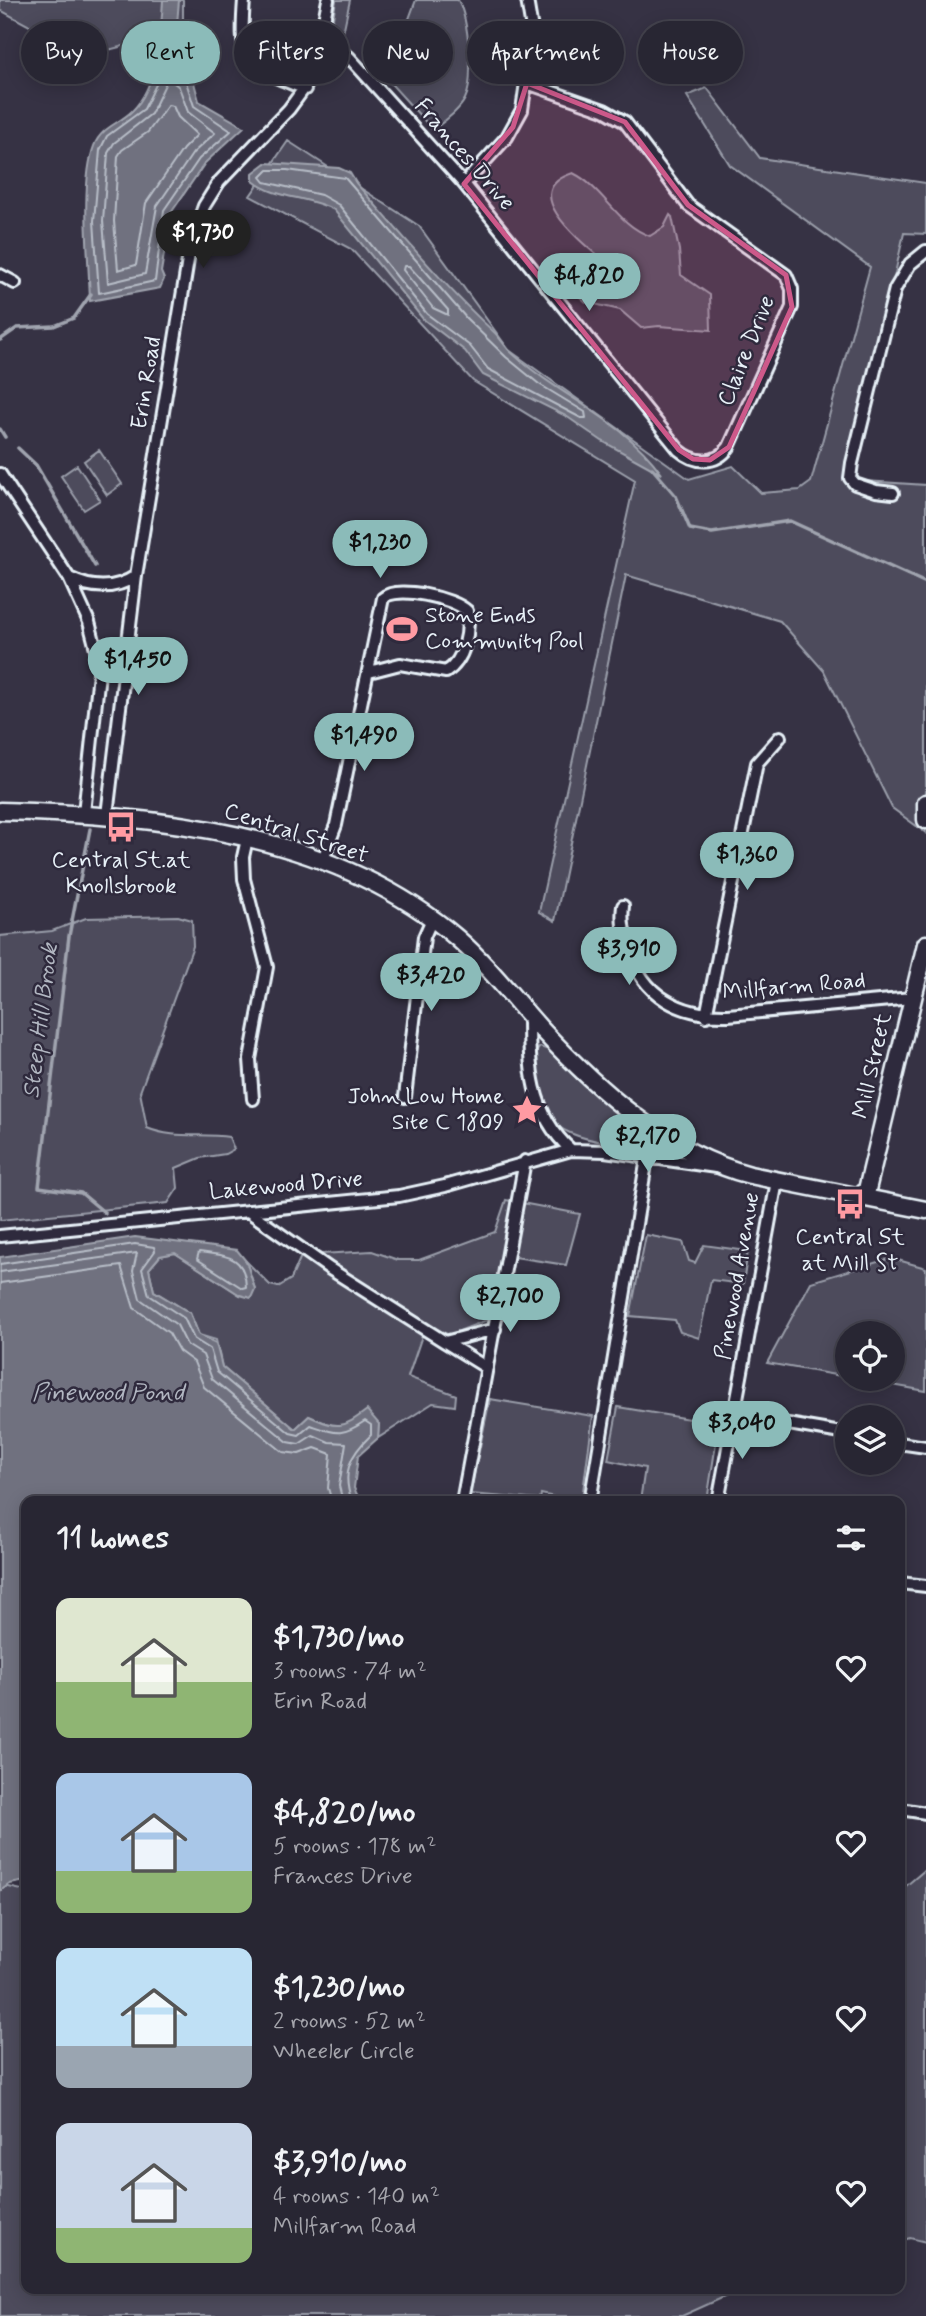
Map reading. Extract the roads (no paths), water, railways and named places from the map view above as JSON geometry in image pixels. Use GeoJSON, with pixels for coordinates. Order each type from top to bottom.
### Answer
{"type":"FeatureCollection","features":[{"type":"Feature","properties":{"kind":"main road"},"geometry":{"type":"LineString","coordinates":[[926,803],[926,820]]}},
{"type":"Feature","properties":{"kind":"main road","name":"Central Street"},"geometry":{"type":"LineString","coordinates":[[0,811],[84,813],[173,824],[247,839],[322,862],[390,892],[432,919],[470,950],[618,1103],[671,1140],[727,1169],[926,1210]]}},
{"type":"Feature","properties":{"kind":"main road","name":"Mill Street"},"geometry":{"type":"LineString","coordinates":[[864,1198],[926,944]]}},
{"type":"Feature","properties":{"kind":"street"},"geometry":{"type":"LineString","coordinates":[[244,0],[241,41],[249,60],[268,73],[306,89]]}},
{"type":"Feature","properties":{"kind":"street","name":"Erin Road"},"geometry":{"type":"LineString","coordinates":[[325,21],[328,0]]}},
{"type":"Feature","properties":{"kind":"street"},"geometry":{"type":"LineString","coordinates":[[527,0],[531,21]]}},
{"type":"Feature","properties":{"kind":"street","name":"Frances Drive"},"geometry":{"type":"LineString","coordinates":[[349,57],[464,184],[679,450],[686,456],[701,461]]}},
{"type":"Feature","properties":{"kind":"street","name":"Erin Road"},"geometry":{"type":"LineString","coordinates":[[107,815],[136,576],[195,226],[219,182],[309,84]]}},
{"type":"Feature","properties":{"kind":"street"},"geometry":{"type":"LineString","coordinates":[[464,184],[513,127],[522,110],[527,84]]}},
{"type":"Feature","properties":{"kind":"street","name":"Claire Drive"},"geometry":{"type":"LineString","coordinates":[[530,84],[604,110],[625,122],[688,205],[786,275],[793,302],[729,447],[717,458],[701,461]]}},
{"type":"Feature","properties":{"kind":"street"},"geometry":{"type":"LineString","coordinates":[[893,493],[855,484],[850,478],[852,463],[895,289],[910,264],[926,251]]}},
{"type":"Feature","properties":{"kind":"street"},"geometry":{"type":"LineString","coordinates":[[0,275],[15,283]]}},
{"type":"Feature","properties":{"kind":"street"},"geometry":{"type":"LineString","coordinates":[[0,474],[69,578],[91,629],[100,664],[84,813]]}},
{"type":"Feature","properties":{"kind":"street"},"geometry":{"type":"LineString","coordinates":[[69,578],[100,587],[117,585],[136,576]]}},
{"type":"Feature","properties":{"kind":"street"},"geometry":{"type":"LineString","coordinates":[[322,862],[336,825],[369,672],[380,604],[387,594],[399,591],[455,604],[467,611],[462,654],[456,665],[446,672],[400,664],[369,672]]}},
{"type":"Feature","properties":{"kind":"street"},"geometry":{"type":"LineString","coordinates":[[706,1016],[757,763],[780,737]]}},
{"type":"Feature","properties":{"kind":"street"},"geometry":{"type":"LineString","coordinates":[[247,839],[242,864],[244,879],[267,967],[250,1059],[253,1099]]}},
{"type":"Feature","properties":{"kind":"street","name":"Millfarm Road"},"geometry":{"type":"LineString","coordinates":[[623,906],[622,925],[631,957],[642,978],[657,996],[671,1005],[706,1016],[912,998]]}},
{"type":"Feature","properties":{"kind":"street"},"geometry":{"type":"LineString","coordinates":[[405,1097],[424,937],[432,919]]}},
{"type":"Feature","properties":{"kind":"street"},"geometry":{"type":"LineString","coordinates":[[529,1014],[529,1059],[534,1092],[547,1123],[571,1150]]}},
{"type":"Feature","properties":{"kind":"street","name":"Central Street"},"geometry":{"type":"LineString","coordinates":[[571,1150],[605,1151],[727,1169]]}},
{"type":"Feature","properties":{"kind":"street","name":"Lakewood Drive"},"geometry":{"type":"LineString","coordinates":[[0,1236],[399,1196],[571,1150]]}},
{"type":"Feature","properties":{"kind":"street"},"geometry":{"type":"LineString","coordinates":[[591,1496],[647,1158]]}},
{"type":"Feature","properties":{"kind":"street"},"geometry":{"type":"LineString","coordinates":[[463,1496],[525,1161]]}},
{"type":"Feature","properties":{"kind":"street","name":"Pinewood Avenue"},"geometry":{"type":"LineString","coordinates":[[720,1496],[777,1181]]}},
{"type":"Feature","properties":{"kind":"street"},"geometry":{"type":"LineString","coordinates":[[248,1212],[330,1269],[487,1368]]}},
{"type":"Feature","properties":{"kind":"street"},"geometry":{"type":"LineString","coordinates":[[444,1342],[495,1329]]}},
{"type":"Feature","properties":{"kind":"street"},"geometry":{"type":"LineString","coordinates":[[735,1415],[835,1432]]}},
{"type":"Feature","properties":{"kind":"street"},"geometry":{"type":"LineString","coordinates":[[905,1444],[926,1447]]}},
{"type":"Feature","properties":{"kind":"street"},"geometry":{"type":"LineString","coordinates":[[905,1584],[926,1586]]}},
{"type":"Feature","properties":{"kind":"street"},"geometry":{"type":"LineString","coordinates":[[905,1810],[926,1813]]}},
{"type":"Feature","properties":{"kind":"water"},"geometry":{"type":"Polygon","coordinates":[[[163,0],[179,0],[177,21],[162,21],[163,0]]]}},
{"type":"Feature","properties":{"kind":"water"},"geometry":{"type":"Polygon","coordinates":[[[149,84],[194,84],[199,101],[244,127],[205,163],[171,213],[161,272],[164,279],[160,288],[90,301],[86,200],[94,146],[101,134],[132,111],[149,84]]]}},
{"type":"Feature","properties":{"kind":"water"},"geometry":{"type":"Polygon","coordinates":[[[266,163],[339,168],[350,173],[424,260],[510,351],[550,383],[629,438],[662,474],[602,441],[566,416],[483,375],[465,351],[423,319],[334,210],[271,191],[253,181],[253,173],[266,163]]]}},
{"type":"Feature","properties":{"kind":"water","name":"Pinewood Pond"},"geometry":{"type":"Polygon","coordinates":[[[135,1237],[237,1250],[246,1261],[255,1289],[251,1298],[240,1295],[175,1253],[160,1256],[149,1269],[154,1291],[190,1313],[199,1335],[216,1343],[222,1367],[295,1429],[309,1416],[340,1425],[367,1410],[379,1424],[378,1438],[358,1456],[354,1488],[358,1496],[21,1496],[21,1882],[10,1884],[0,1891],[0,1257],[135,1237]]]}},
{"type":"Feature","properties":{"kind":"waterway","name":"Steep Hill Brook"},"geometry":{"type":"LineString","coordinates":[[0,340],[17,328],[54,326],[74,318],[91,294]]}},
{"type":"Feature","properties":{"kind":"waterway","name":"Steep Hill Brook"},"geometry":{"type":"LineString","coordinates":[[0,429],[5,437]]}},
{"type":"Feature","properties":{"kind":"waterway","name":"Steep Hill Brook"},"geometry":{"type":"LineString","coordinates":[[18,448],[36,465],[95,566]]}},
{"type":"Feature","properties":{"kind":"waterway"},"geometry":{"type":"LineString","coordinates":[[652,468],[676,496],[690,529],[712,533],[790,521],[926,583]]}},
{"type":"Feature","properties":{"kind":"waterway","name":"Steep Hill Brook"},"geometry":{"type":"LineString","coordinates":[[90,829],[69,936],[39,1187],[81,1193],[105,1213]]}},
{"type":"Feature","properties":{"kind":"place","name":"Stone Ends Community Pool"},"geometry":{"type":"Point","coordinates":[402,629]}},
{"type":"Feature","properties":{"kind":"place","name":"Central St.at Knollsbrook"},"geometry":{"type":"Point","coordinates":[121,827]}},
{"type":"Feature","properties":{"kind":"place","name":"John Low Home Site C 1809"},"geometry":{"type":"Point","coordinates":[527,1110]}},
{"type":"Feature","properties":{"kind":"place","name":"Central St at Mill St"},"geometry":{"type":"Point","coordinates":[850,1204]}}]}
